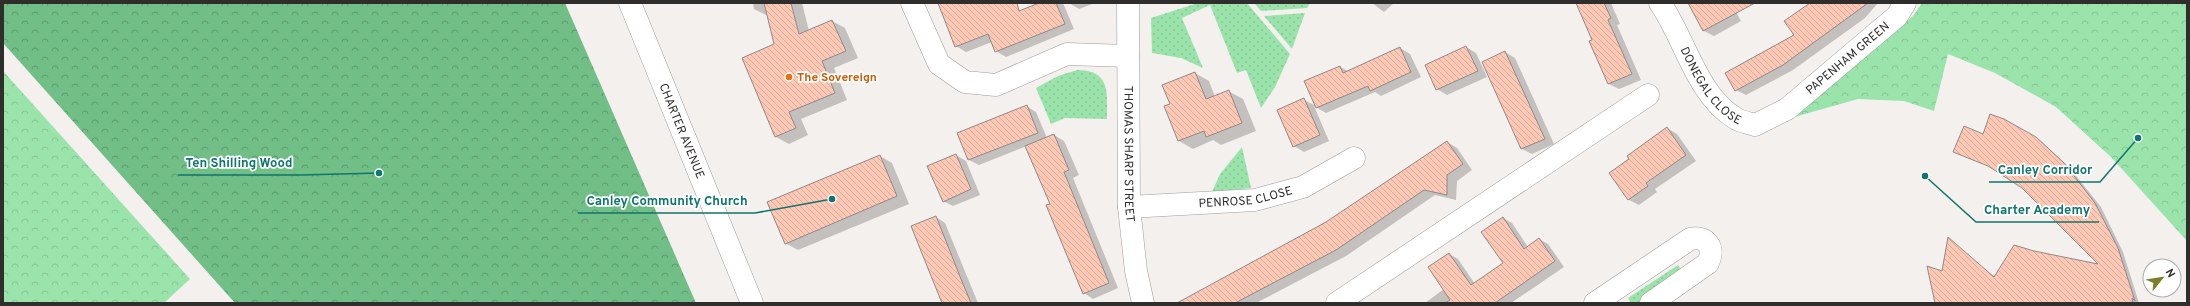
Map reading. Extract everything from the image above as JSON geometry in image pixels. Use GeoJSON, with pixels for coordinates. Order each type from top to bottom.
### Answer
{"type":"FeatureCollection","features":[{"type":"Feature","properties":{"kind":"street","name":"CHARTER AVENUE"},"geometry":{"type":"LineString","coordinates":[[630,3],[752,303]]}},
{"type":"Feature","properties":{"kind":"street"},"geometry":{"type":"LineString","coordinates":[[912,3],[939,64],[965,82],[996,85],[1067,54],[1128,56]]}},
{"type":"Feature","properties":{"kind":"street","name":"THOMAS SHARP STREET"},"geometry":{"type":"LineString","coordinates":[[1128,3],[1129,207],[1136,271],[1143,303]]}},
{"type":"Feature","properties":{"kind":"street","name":"DONEGAL CLOSE"},"geometry":{"type":"LineString","coordinates":[[1660,3],[1670,16],[1711,98],[1735,118],[1755,126],[1787,109]]}},
{"type":"Feature","properties":{"kind":"street","name":"PAPENHAM GREEN"},"geometry":{"type":"LineString","coordinates":[[1787,109],[1897,16],[1905,3]]}},
{"type":"Feature","properties":{"kind":"street"},"geometry":{"type":"LineString","coordinates":[[1337,303],[1648,95]]}},
{"type":"Feature","properties":{"kind":"street","name":"PENROSE CLOSE"},"geometry":{"type":"LineString","coordinates":[[1129,207],[1255,200],[1303,186],[1354,158]]}},
{"type":"Feature","properties":{"kind":"street"},"geometry":{"type":"LineString","coordinates":[[1595,303],[1690,239],[1702,238],[1707,242],[1711,252],[1708,263],[1651,303]]}},
{"type":"Feature","properties":{"kind":"green space"},"geometry":{"type":"Polygon","coordinates":[[[3,3],[565,3],[696,303],[235,303],[3,43],[3,3]]]}},
{"type":"Feature","properties":{"kind":"green space"},"geometry":{"type":"Polygon","coordinates":[[[1198,3],[1247,3],[1290,54],[1275,87],[1261,108],[1246,70],[1237,73],[1210,5],[1182,18],[1203,68],[1181,58],[1152,53],[1151,18],[1198,3]]]}},
{"type":"Feature","properties":{"kind":"green space"},"geometry":{"type":"Polygon","coordinates":[[[1254,3],[1310,3],[1307,8],[1261,11],[1254,3]]]}},
{"type":"Feature","properties":{"kind":"green space"},"geometry":{"type":"Polygon","coordinates":[[[1922,3],[2187,3],[2187,241],[2111,157],[2056,107],[1995,73],[1948,54],[1934,111],[1904,101],[1858,99],[1791,118],[1913,16],[1922,3]]]}},
{"type":"Feature","properties":{"kind":"green space"},"geometry":{"type":"Polygon","coordinates":[[[1305,13],[1292,49],[1264,16],[1305,13]]]}},
{"type":"Feature","properties":{"kind":"green space"},"geometry":{"type":"Polygon","coordinates":[[[1077,70],[1088,71],[1096,74],[1105,85],[1107,119],[1065,118],[1051,124],[1036,88],[1058,76],[1077,70]]]}},
{"type":"Feature","properties":{"kind":"green space"},"geometry":{"type":"Polygon","coordinates":[[[3,71],[190,279],[164,303],[3,303],[3,71]]]}},
{"type":"Feature","properties":{"kind":"green space"},"geometry":{"type":"Polygon","coordinates":[[[1242,147],[1251,188],[1212,192],[1220,174],[1242,147]]]}},
{"type":"Feature","properties":{"kind":"green space"},"geometry":{"type":"Polygon","coordinates":[[[1678,265],[1684,273],[1641,303],[1631,303],[1628,298],[1678,265]]]}},
{"type":"Feature","properties":{"kind":"building","name":"The Sovereign"},"geometry":{"type":"Polygon","coordinates":[[[764,3],[791,3],[799,34],[832,20],[846,51],[822,61],[835,93],[789,112],[796,128],[775,137],[742,58],[774,44],[764,3]]]}},
{"type":"Feature","properties":{"kind":"building"},"geometry":{"type":"Polygon","coordinates":[[[938,3],[1017,3],[1019,11],[1039,3],[1056,3],[1065,24],[995,52],[988,34],[955,47],[938,3]]]}},
{"type":"Feature","properties":{"kind":"building"},"geometry":{"type":"Polygon","coordinates":[[[1576,3],[1604,3],[1611,18],[1608,20],[1632,74],[1608,84],[1589,41],[1592,40],[1576,3]]]}},
{"type":"Feature","properties":{"kind":"building"},"geometry":{"type":"Polygon","coordinates":[[[1688,3],[1755,3],[1703,31],[1688,3]]]}},
{"type":"Feature","properties":{"kind":"building"},"geometry":{"type":"Polygon","coordinates":[[[1810,3],[1868,3],[1783,65],[1735,91],[1725,73],[1794,35],[1784,21],[1810,3]]]}},
{"type":"Feature","properties":{"kind":"building"},"geometry":{"type":"Polygon","coordinates":[[[1466,46],[1478,71],[1436,90],[1425,65],[1466,46]]]}},
{"type":"Feature","properties":{"kind":"building"},"geometry":{"type":"Polygon","coordinates":[[[1400,47],[1411,72],[1370,91],[1368,86],[1316,108],[1304,81],[1340,66],[1343,73],[1400,47]]]}},
{"type":"Feature","properties":{"kind":"building"},"geometry":{"type":"Polygon","coordinates":[[[1505,51],[1545,139],[1521,149],[1482,62],[1505,51]]]}},
{"type":"Feature","properties":{"kind":"building"},"geometry":{"type":"Polygon","coordinates":[[[1195,72],[1206,99],[1229,90],[1242,123],[1206,137],[1204,131],[1178,141],[1164,106],[1170,104],[1162,85],[1195,72]]]}},
{"type":"Feature","properties":{"kind":"building"},"geometry":{"type":"Polygon","coordinates":[[[1304,98],[1320,135],[1293,147],[1277,110],[1304,98]]]}},
{"type":"Feature","properties":{"kind":"building"},"geometry":{"type":"Polygon","coordinates":[[[1027,105],[1038,133],[968,160],[957,133],[1027,105]]]}},
{"type":"Feature","properties":{"kind":"building"},"geometry":{"type":"Polygon","coordinates":[[[1990,114],[2004,119],[2036,137],[2064,163],[2095,203],[2118,248],[2135,301],[2132,298],[2133,303],[1935,303],[1927,266],[1942,271],[1948,237],[1994,277],[2014,245],[2034,251],[2098,264],[2022,188],[1988,166],[1953,152],[1964,126],[1983,134],[1990,114]]]}},
{"type":"Feature","properties":{"kind":"building"},"geometry":{"type":"Polygon","coordinates":[[[1667,127],[1686,155],[1646,183],[1648,186],[1628,200],[1609,173],[1629,159],[1627,156],[1667,127]]]}},
{"type":"Feature","properties":{"kind":"building"},"geometry":{"type":"Polygon","coordinates":[[[1054,134],[1069,170],[1064,172],[1109,283],[1083,294],[1046,205],[1050,204],[1025,146],[1054,134]]]}},
{"type":"Feature","properties":{"kind":"building"},"geometry":{"type":"Polygon","coordinates":[[[1447,141],[1463,164],[1447,175],[1447,195],[1424,190],[1336,250],[1235,303],[1177,303],[1326,222],[1447,141]]]}},
{"type":"Feature","properties":{"kind":"building"},"geometry":{"type":"Polygon","coordinates":[[[956,154],[971,189],[943,202],[927,166],[956,154]]]}},
{"type":"Feature","properties":{"kind":"building"},"geometry":{"type":"Polygon","coordinates":[[[880,155],[897,196],[785,244],[767,202],[880,155]]]}},
{"type":"Feature","properties":{"kind":"building"},"geometry":{"type":"Polygon","coordinates":[[[936,216],[971,303],[942,303],[929,271],[911,226],[936,216]]]}},
{"type":"Feature","properties":{"kind":"building"},"geometry":{"type":"Polygon","coordinates":[[[1503,217],[1524,249],[1539,238],[1555,261],[1495,303],[1445,303],[1450,300],[1428,267],[1449,253],[1471,285],[1503,263],[1481,232],[1503,217]]]}},
{"type":"Feature","properties":{"kind":"place","name":"The Sovereign"},"geometry":{"type":"Point","coordinates":[789,77]}},
{"type":"Feature","properties":{"kind":"place","name":"Canley Corridor"},"geometry":{"type":"Point","coordinates":[2138,138]}},
{"type":"Feature","properties":{"kind":"place","name":"Ten Shilling Wood"},"geometry":{"type":"Point","coordinates":[379,173]}},
{"type":"Feature","properties":{"kind":"place","name":"Charter Academy"},"geometry":{"type":"Point","coordinates":[1925,176]}},
{"type":"Feature","properties":{"kind":"place","name":"Canley Community Church"},"geometry":{"type":"Point","coordinates":[832,199]}}]}
